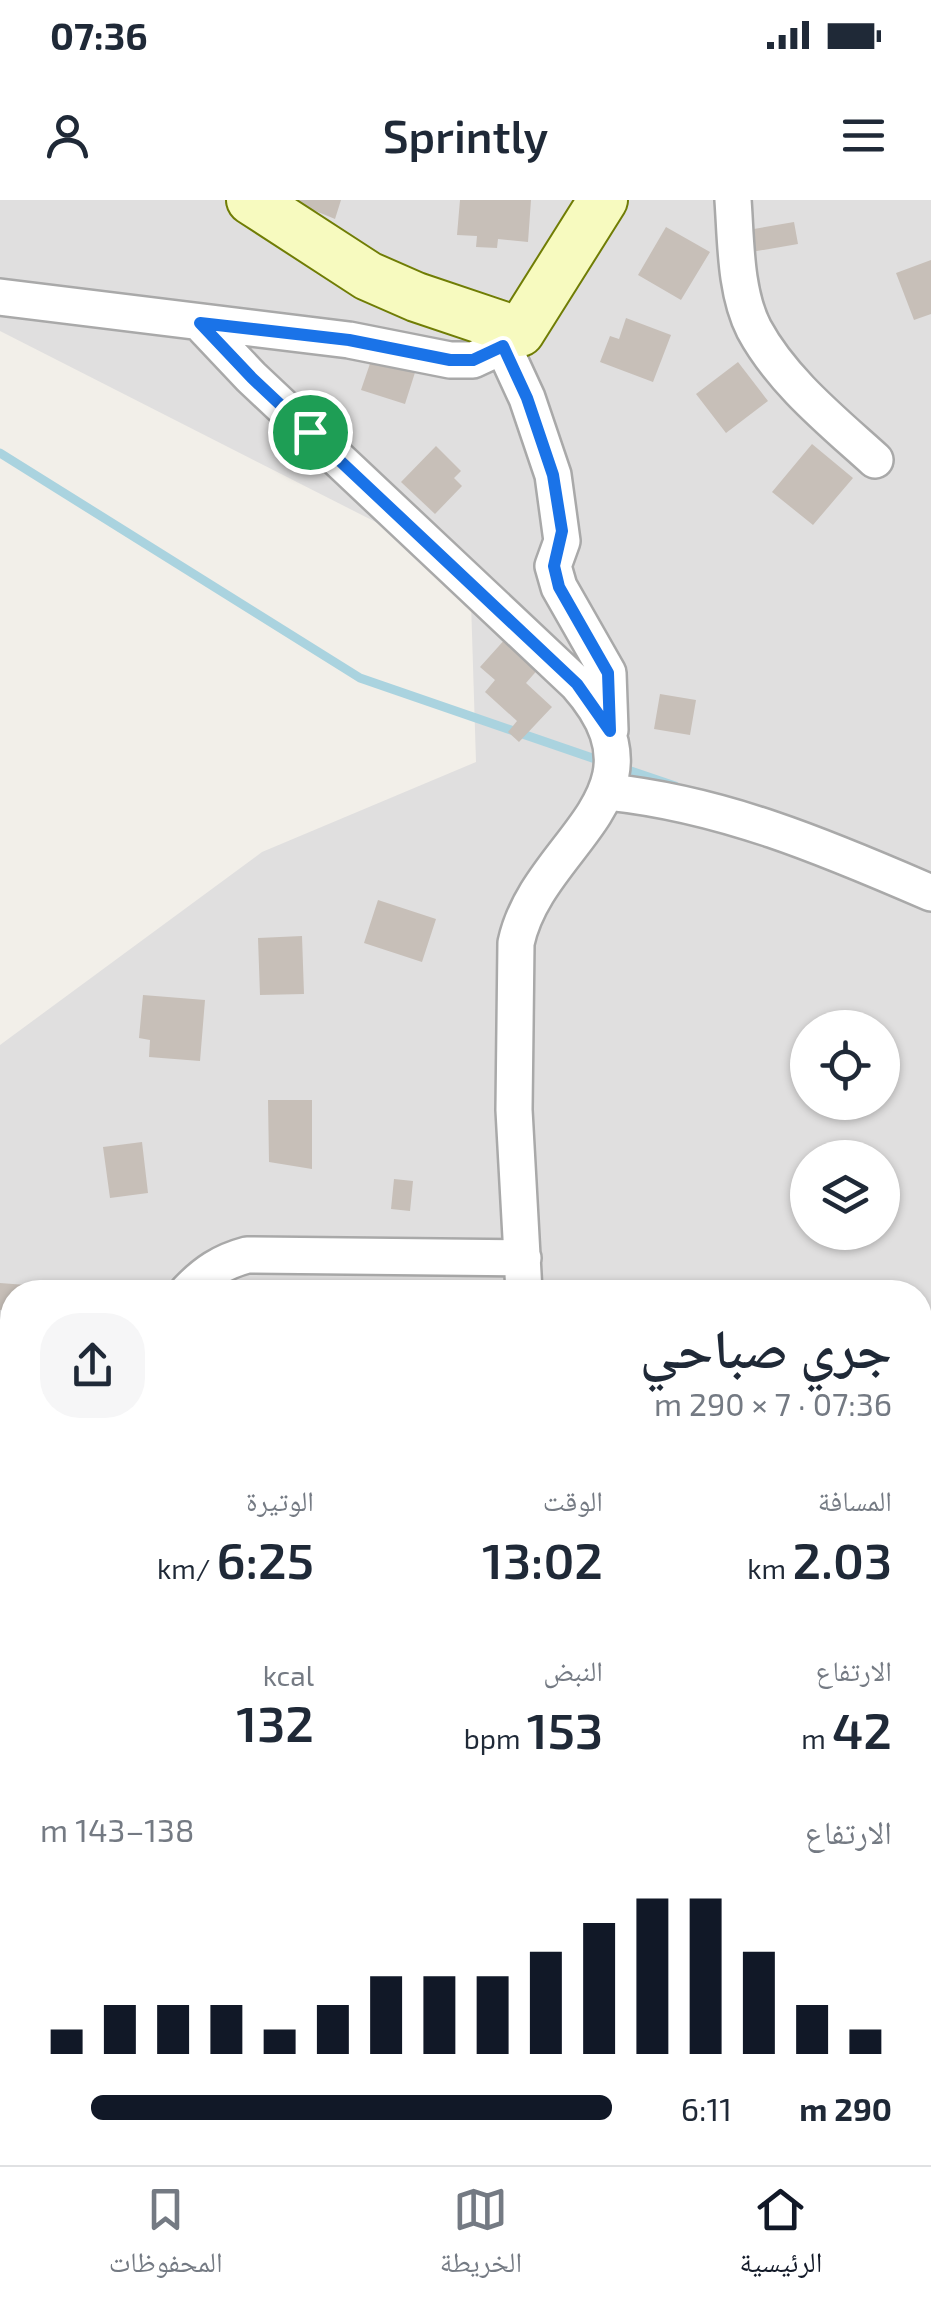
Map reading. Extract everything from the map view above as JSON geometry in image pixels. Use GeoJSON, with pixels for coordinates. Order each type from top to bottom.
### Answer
{"type":"FeatureCollection","features":[{"type":"Feature","properties":{"kind":"main road"},"geometry":{"type":"LineString","coordinates":[[251,200],[368,276],[512,339],[603,200]]}},
{"type":"Feature","properties":{"kind":"street"},"geometry":{"type":"LineString","coordinates":[[732,200],[742,284],[754,328],[802,392],[875,460]]}},
{"type":"Feature","properties":{"kind":"street"},"geometry":{"type":"LineString","coordinates":[[0,297],[349,340],[450,360],[473,360],[512,339],[553,475],[562,531],[554,566],[559,587],[608,673],[613,751],[608,792],[586,827],[538,886],[520,921],[513,969],[514,1110],[524,1275],[247,1256],[225,1260],[201,1280]]}},
{"type":"Feature","properties":{"kind":"street"},"geometry":{"type":"LineString","coordinates":[[200,323],[252,378],[577,684],[610,731]]}},
{"type":"Feature","properties":{"kind":"street"},"geometry":{"type":"LineString","coordinates":[[608,792],[652,796],[742,817],[931,893]]}},
{"type":"Feature","properties":{"kind":"shaded area"},"geometry":{"type":"Polygon","coordinates":[[[0,200],[931,200],[931,1280],[0,1280],[0,1045],[262,852],[476,762],[470,570],[0,331],[0,200]]]}},
{"type":"Feature","properties":{"kind":"building"},"geometry":{"type":"Polygon","coordinates":[[[289,200],[341,200],[335,219],[289,200]]]}},
{"type":"Feature","properties":{"kind":"building"},"geometry":{"type":"Polygon","coordinates":[[[460,200],[531,200],[528,242],[498,239],[497,248],[476,247],[477,236],[457,235],[460,200]]]}},
{"type":"Feature","properties":{"kind":"building"},"geometry":{"type":"Polygon","coordinates":[[[794,222],[798,244],[751,252],[748,230],[794,222]]]}},
{"type":"Feature","properties":{"kind":"building"},"geometry":{"type":"Polygon","coordinates":[[[666,227],[710,252],[681,300],[638,275],[666,227]]]}},
{"type":"Feature","properties":{"kind":"building"},"geometry":{"type":"Polygon","coordinates":[[[931,260],[931,314],[914,320],[896,273],[931,260]]]}},
{"type":"Feature","properties":{"kind":"building"},"geometry":{"type":"Polygon","coordinates":[[[626,318],[671,335],[653,382],[600,362],[610,336],[619,339],[626,318]]]}},
{"type":"Feature","properties":{"kind":"building"},"geometry":{"type":"Polygon","coordinates":[[[375,349],[418,363],[405,404],[361,390],[375,349]]]}},
{"type":"Feature","properties":{"kind":"building"},"geometry":{"type":"Polygon","coordinates":[[[738,362],[768,401],[726,433],[696,394],[738,362]]]}},
{"type":"Feature","properties":{"kind":"building"},"geometry":{"type":"Polygon","coordinates":[[[812,444],[853,478],[813,525],[772,492],[812,444]]]}},
{"type":"Feature","properties":{"kind":"building"},"geometry":{"type":"Polygon","coordinates":[[[436,446],[461,471],[454,478],[462,486],[435,514],[401,482],[436,446]]]}},
{"type":"Feature","properties":{"kind":"building"},"geometry":{"type":"Polygon","coordinates":[[[507,637],[540,667],[526,683],[552,707],[519,742],[508,732],[517,721],[485,692],[495,680],[480,667],[507,637]]]}},
{"type":"Feature","properties":{"kind":"building"},"geometry":{"type":"Polygon","coordinates":[[[660,694],[696,700],[690,735],[654,729],[660,694]]]}},
{"type":"Feature","properties":{"kind":"building"},"geometry":{"type":"Polygon","coordinates":[[[378,900],[436,919],[422,962],[364,943],[378,900]]]}},
{"type":"Feature","properties":{"kind":"building"},"geometry":{"type":"Polygon","coordinates":[[[302,936],[304,994],[260,995],[258,938],[302,936]]]}},
{"type":"Feature","properties":{"kind":"building"},"geometry":{"type":"Polygon","coordinates":[[[143,995],[205,1000],[200,1061],[149,1057],[150,1040],[139,1038],[143,995]]]}},
{"type":"Feature","properties":{"kind":"building"},"geometry":{"type":"Polygon","coordinates":[[[268,1100],[312,1100],[312,1169],[269,1162],[268,1100]]]}},
{"type":"Feature","properties":{"kind":"building"},"geometry":{"type":"Polygon","coordinates":[[[142,1142],[148,1193],[110,1198],[103,1147],[142,1142]]]}},
{"type":"Feature","properties":{"kind":"building"},"geometry":{"type":"Polygon","coordinates":[[[394,1179],[413,1181],[410,1211],[391,1209],[394,1179]]]}},
{"type":"Feature","properties":{"kind":"waterway"},"geometry":{"type":"LineString","coordinates":[[0,453],[360,678],[604,762]]}},
{"type":"Feature","properties":{"kind":"waterway"},"geometry":{"type":"LineString","coordinates":[[619,767],[675,786]]}},
{"type":"Feature","properties":{"kind":"route"},"geometry":{"type":"LineString","coordinates":[[200,323],[349,340],[450,360],[473,360],[503,346],[527,398],[553,475],[562,531],[554,573],[608,673],[610,731],[577,684],[310,432],[200,323]]}}]}
